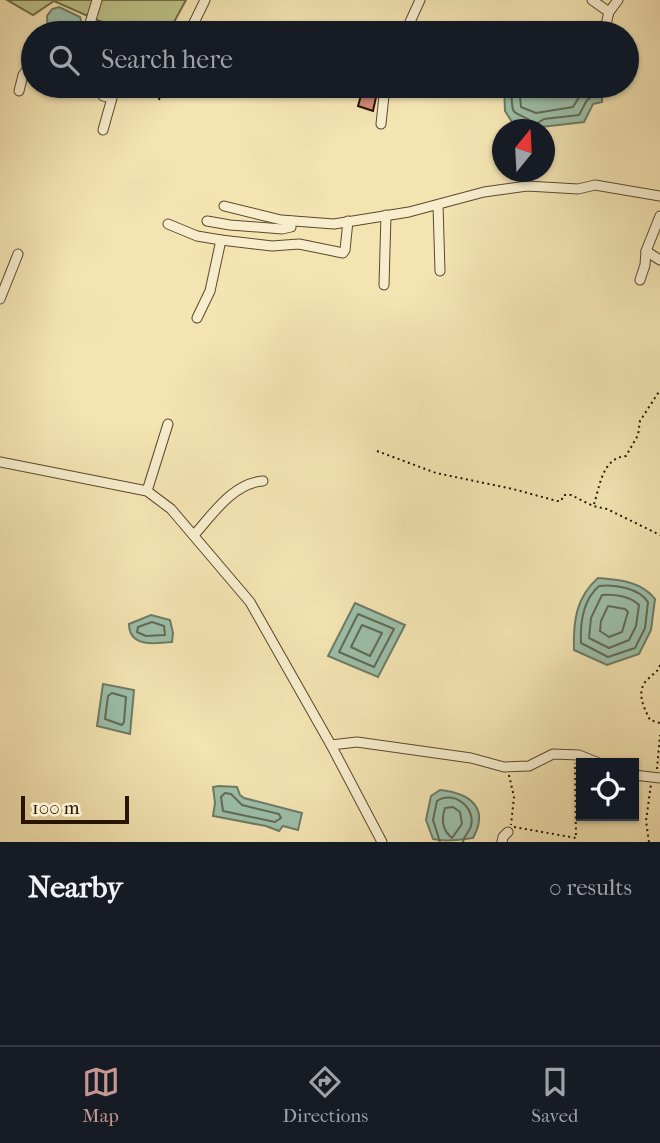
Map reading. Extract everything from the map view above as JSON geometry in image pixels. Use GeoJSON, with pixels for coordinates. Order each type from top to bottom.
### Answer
{"type":"FeatureCollection","features":[{"type":"Feature","properties":{"kind":"street"},"geometry":{"type":"LineString","coordinates":[[91,21],[96,0]]}},
{"type":"Feature","properties":{"kind":"street"},"geometry":{"type":"LineString","coordinates":[[195,21],[205,0]]}},
{"type":"Feature","properties":{"kind":"street"},"geometry":{"type":"LineString","coordinates":[[410,21],[420,0]]}},
{"type":"Feature","properties":{"kind":"street"},"geometry":{"type":"LineString","coordinates":[[592,0],[610,12]]}},
{"type":"Feature","properties":{"kind":"street"},"geometry":{"type":"LineString","coordinates":[[607,21],[618,0]]}},
{"type":"Feature","properties":{"kind":"street"},"geometry":{"type":"LineString","coordinates":[[19,90],[21,82]]}},
{"type":"Feature","properties":{"kind":"street"},"geometry":{"type":"LineString","coordinates":[[103,130],[112,98]]}},
{"type":"Feature","properties":{"kind":"street"},"geometry":{"type":"LineString","coordinates":[[381,124],[383,98]]}},
{"type":"Feature","properties":{"kind":"street"},"geometry":{"type":"LineString","coordinates":[[224,206],[291,221],[334,224],[438,205],[484,192],[538,186],[578,189],[595,186],[660,196]]}},
{"type":"Feature","properties":{"kind":"street"},"geometry":{"type":"LineString","coordinates":[[438,205],[440,271]]}},
{"type":"Feature","properties":{"kind":"street"},"geometry":{"type":"LineString","coordinates":[[384,285],[386,215]]}},
{"type":"Feature","properties":{"kind":"street"},"geometry":{"type":"LineString","coordinates":[[640,280],[646,251],[660,216]]}},
{"type":"Feature","properties":{"kind":"street"},"geometry":{"type":"LineString","coordinates":[[207,220],[230,225],[282,229],[290,227],[291,221]]}},
{"type":"Feature","properties":{"kind":"street"},"geometry":{"type":"LineString","coordinates":[[168,225],[197,236],[221,240],[272,246],[299,244],[342,253],[345,250],[348,221]]}},
{"type":"Feature","properties":{"kind":"street"},"geometry":{"type":"LineString","coordinates":[[197,318],[210,291],[221,240]]}},
{"type":"Feature","properties":{"kind":"street"},"geometry":{"type":"LineString","coordinates":[[646,251],[660,260]]}},
{"type":"Feature","properties":{"kind":"street"},"geometry":{"type":"LineString","coordinates":[[0,299],[18,254]]}},
{"type":"Feature","properties":{"kind":"street"},"geometry":{"type":"LineString","coordinates":[[147,491],[169,424]]}},
{"type":"Feature","properties":{"kind":"street"},"geometry":{"type":"LineString","coordinates":[[0,462],[147,491],[171,509],[250,602],[382,842]]}},
{"type":"Feature","properties":{"kind":"street"},"geometry":{"type":"LineString","coordinates":[[194,536],[243,485],[263,481]]}},
{"type":"Feature","properties":{"kind":"street"},"geometry":{"type":"LineString","coordinates":[[331,745],[357,742],[471,758],[509,767],[530,766],[553,754],[583,758]]}},
{"type":"Feature","properties":{"kind":"street"},"geometry":{"type":"LineString","coordinates":[[502,842],[509,829]]}},
{"type":"Feature","properties":{"kind":"path"},"geometry":{"type":"LineString","coordinates":[[593,506],[602,472],[617,457],[625,456],[638,435],[640,421],[660,390]]}},
{"type":"Feature","properties":{"kind":"path"},"geometry":{"type":"LineString","coordinates":[[377,451],[436,473],[557,501],[561,501],[564,495],[568,494],[616,513],[660,535]]}},
{"type":"Feature","properties":{"kind":"path"},"geometry":{"type":"LineString","coordinates":[[660,665],[645,681],[641,691],[642,703],[650,719],[660,723]]}},
{"type":"Feature","properties":{"kind":"path"},"geometry":{"type":"LineString","coordinates":[[649,842],[646,821],[656,777],[660,735]]}},
{"type":"Feature","properties":{"kind":"path"},"geometry":{"type":"LineString","coordinates":[[509,767],[514,797],[509,829],[576,838],[574,755]]}},
{"type":"Feature","properties":{"kind":"green space"},"geometry":{"type":"Polygon","coordinates":[[[7,0],[186,0],[175,21],[99,21],[54,1],[33,15],[7,0]]]}},
{"type":"Feature","properties":{"kind":"water"},"geometry":{"type":"Polygon","coordinates":[[[59,7],[80,17],[81,21],[47,21],[52,9],[59,7]]]}},
{"type":"Feature","properties":{"kind":"water"},"geometry":{"type":"Polygon","coordinates":[[[504,98],[602,98],[602,102],[593,104],[584,122],[555,125],[555,119],[510,119],[505,111],[504,98]]]}},
{"type":"Feature","properties":{"kind":"water"},"geometry":{"type":"Polygon","coordinates":[[[598,578],[636,585],[655,599],[651,630],[639,654],[607,665],[574,650],[574,630],[580,602],[598,578]]]}},
{"type":"Feature","properties":{"kind":"water"},"geometry":{"type":"Polygon","coordinates":[[[355,603],[405,625],[378,677],[328,656],[355,603]]]}},
{"type":"Feature","properties":{"kind":"water"},"geometry":{"type":"Polygon","coordinates":[[[151,615],[170,620],[172,642],[144,642],[133,637],[129,624],[151,615]]]}},
{"type":"Feature","properties":{"kind":"water"},"geometry":{"type":"Polygon","coordinates":[[[103,684],[134,690],[130,734],[97,726],[103,684]]]}},
{"type":"Feature","properties":{"kind":"water"},"geometry":{"type":"Polygon","coordinates":[[[213,787],[237,787],[244,798],[302,813],[298,830],[283,826],[279,831],[213,816],[213,787]]]}},
{"type":"Feature","properties":{"kind":"water"},"geometry":{"type":"Polygon","coordinates":[[[440,790],[460,794],[474,804],[479,818],[473,838],[448,841],[433,839],[426,820],[431,796],[440,790]]]}},
{"type":"Feature","properties":{"kind":"building"},"geometry":{"type":"Polygon","coordinates":[[[360,98],[376,98],[373,111],[358,106],[360,98]]]}}]}
